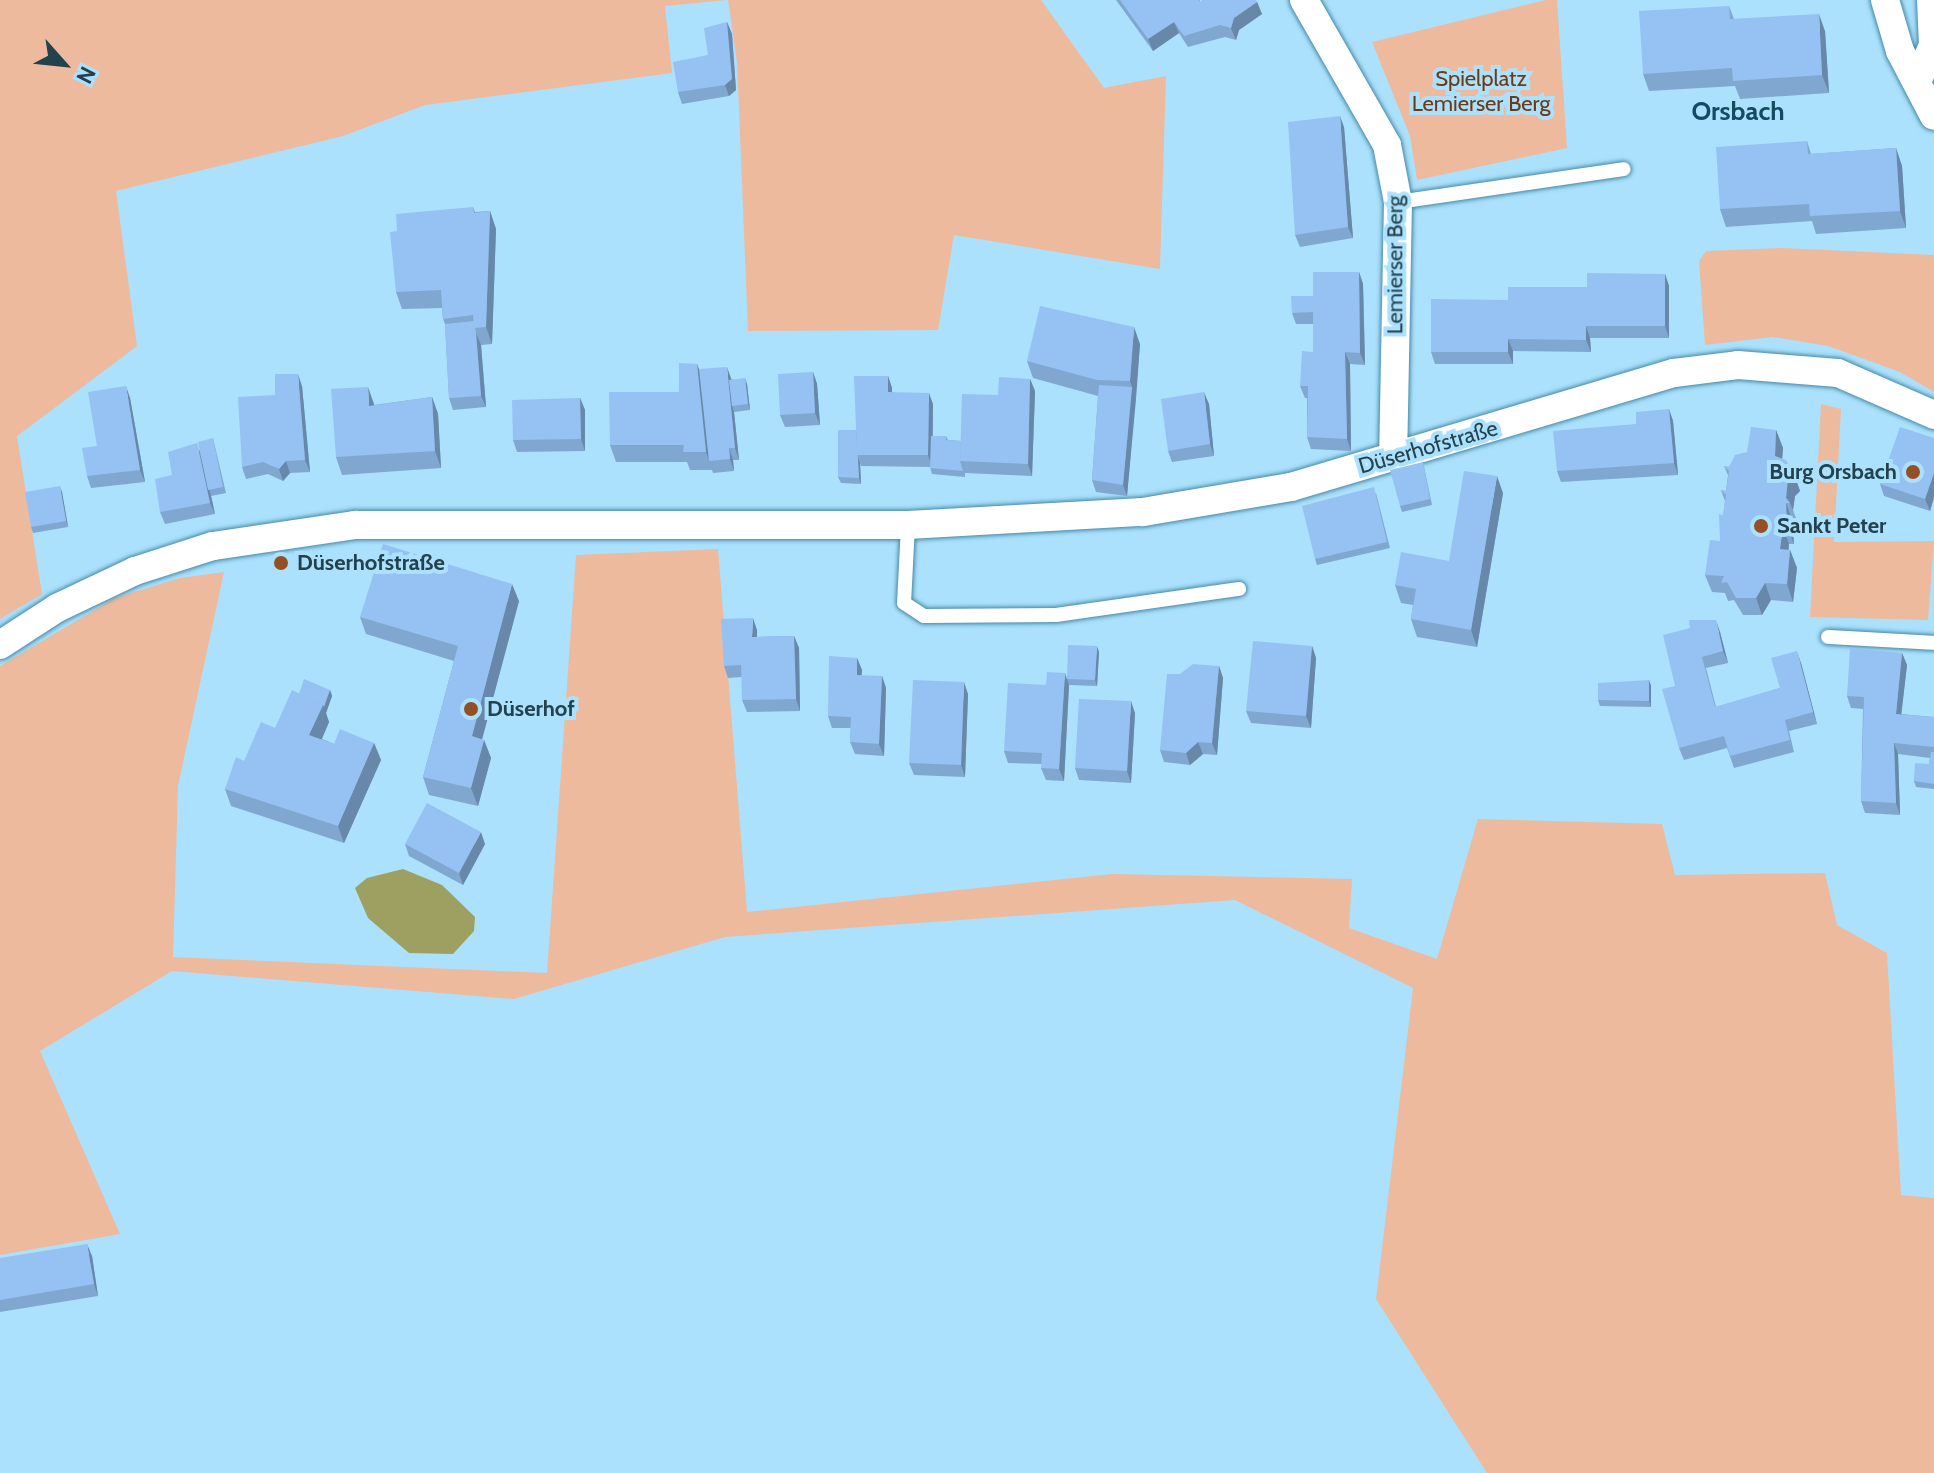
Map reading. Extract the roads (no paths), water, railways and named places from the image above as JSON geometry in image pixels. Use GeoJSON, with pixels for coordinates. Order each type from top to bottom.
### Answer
{"type":"FeatureCollection","features":[{"type":"Feature","properties":{"kind":"street","name":"Lemierser Berg"},"geometry":{"type":"LineString","coordinates":[[1304,0],[1387,145],[1398,202],[1393,457]]}},
{"type":"Feature","properties":{"kind":"street"},"geometry":{"type":"LineString","coordinates":[[1885,0],[1900,51],[1934,116]]}},
{"type":"Feature","properties":{"kind":"street"},"geometry":{"type":"LineString","coordinates":[[1917,82],[1933,45],[1931,0]]}},
{"type":"Feature","properties":{"kind":"street","name":"Düserhofstraße"},"geometry":{"type":"LineString","coordinates":[[0,645],[57,608],[135,571],[213,546],[355,525],[908,525],[1143,512],[1291,487],[1674,373],[1738,365],[1838,373],[1934,415]]}},
{"type":"Feature","properties":{"kind":"lane"},"geometry":{"type":"LineString","coordinates":[[1398,202],[1624,169]]}},
{"type":"Feature","properties":{"kind":"lane"},"geometry":{"type":"LineString","coordinates":[[908,525],[904,603],[924,616],[1056,615],[1239,589]]}},
{"type":"Feature","properties":{"kind":"lane"},"geometry":{"type":"LineString","coordinates":[[1828,637],[1934,643]]}},
{"type":"Feature","properties":{"kind":"place","name":"Burg Orsbach"},"geometry":{"type":"Point","coordinates":[1913,472]}},
{"type":"Feature","properties":{"kind":"place","name":"Sankt Peter"},"geometry":{"type":"Point","coordinates":[1761,526]}},
{"type":"Feature","properties":{"kind":"place","name":"Düserhofstraße"},"geometry":{"type":"Point","coordinates":[281,563]}},
{"type":"Feature","properties":{"kind":"place","name":"Düserhof"},"geometry":{"type":"Point","coordinates":[471,709]}},
{"type":"Feature","properties":{"kind":"district","name":"Orsbach"},"geometry":{"type":"Point","coordinates":[1738,112]}},
{"type":"Feature","properties":{"kind":"park label","name":"Spielplatz Lemierser Berg"},"geometry":{"type":"Point","coordinates":[1481,90]}}]}
